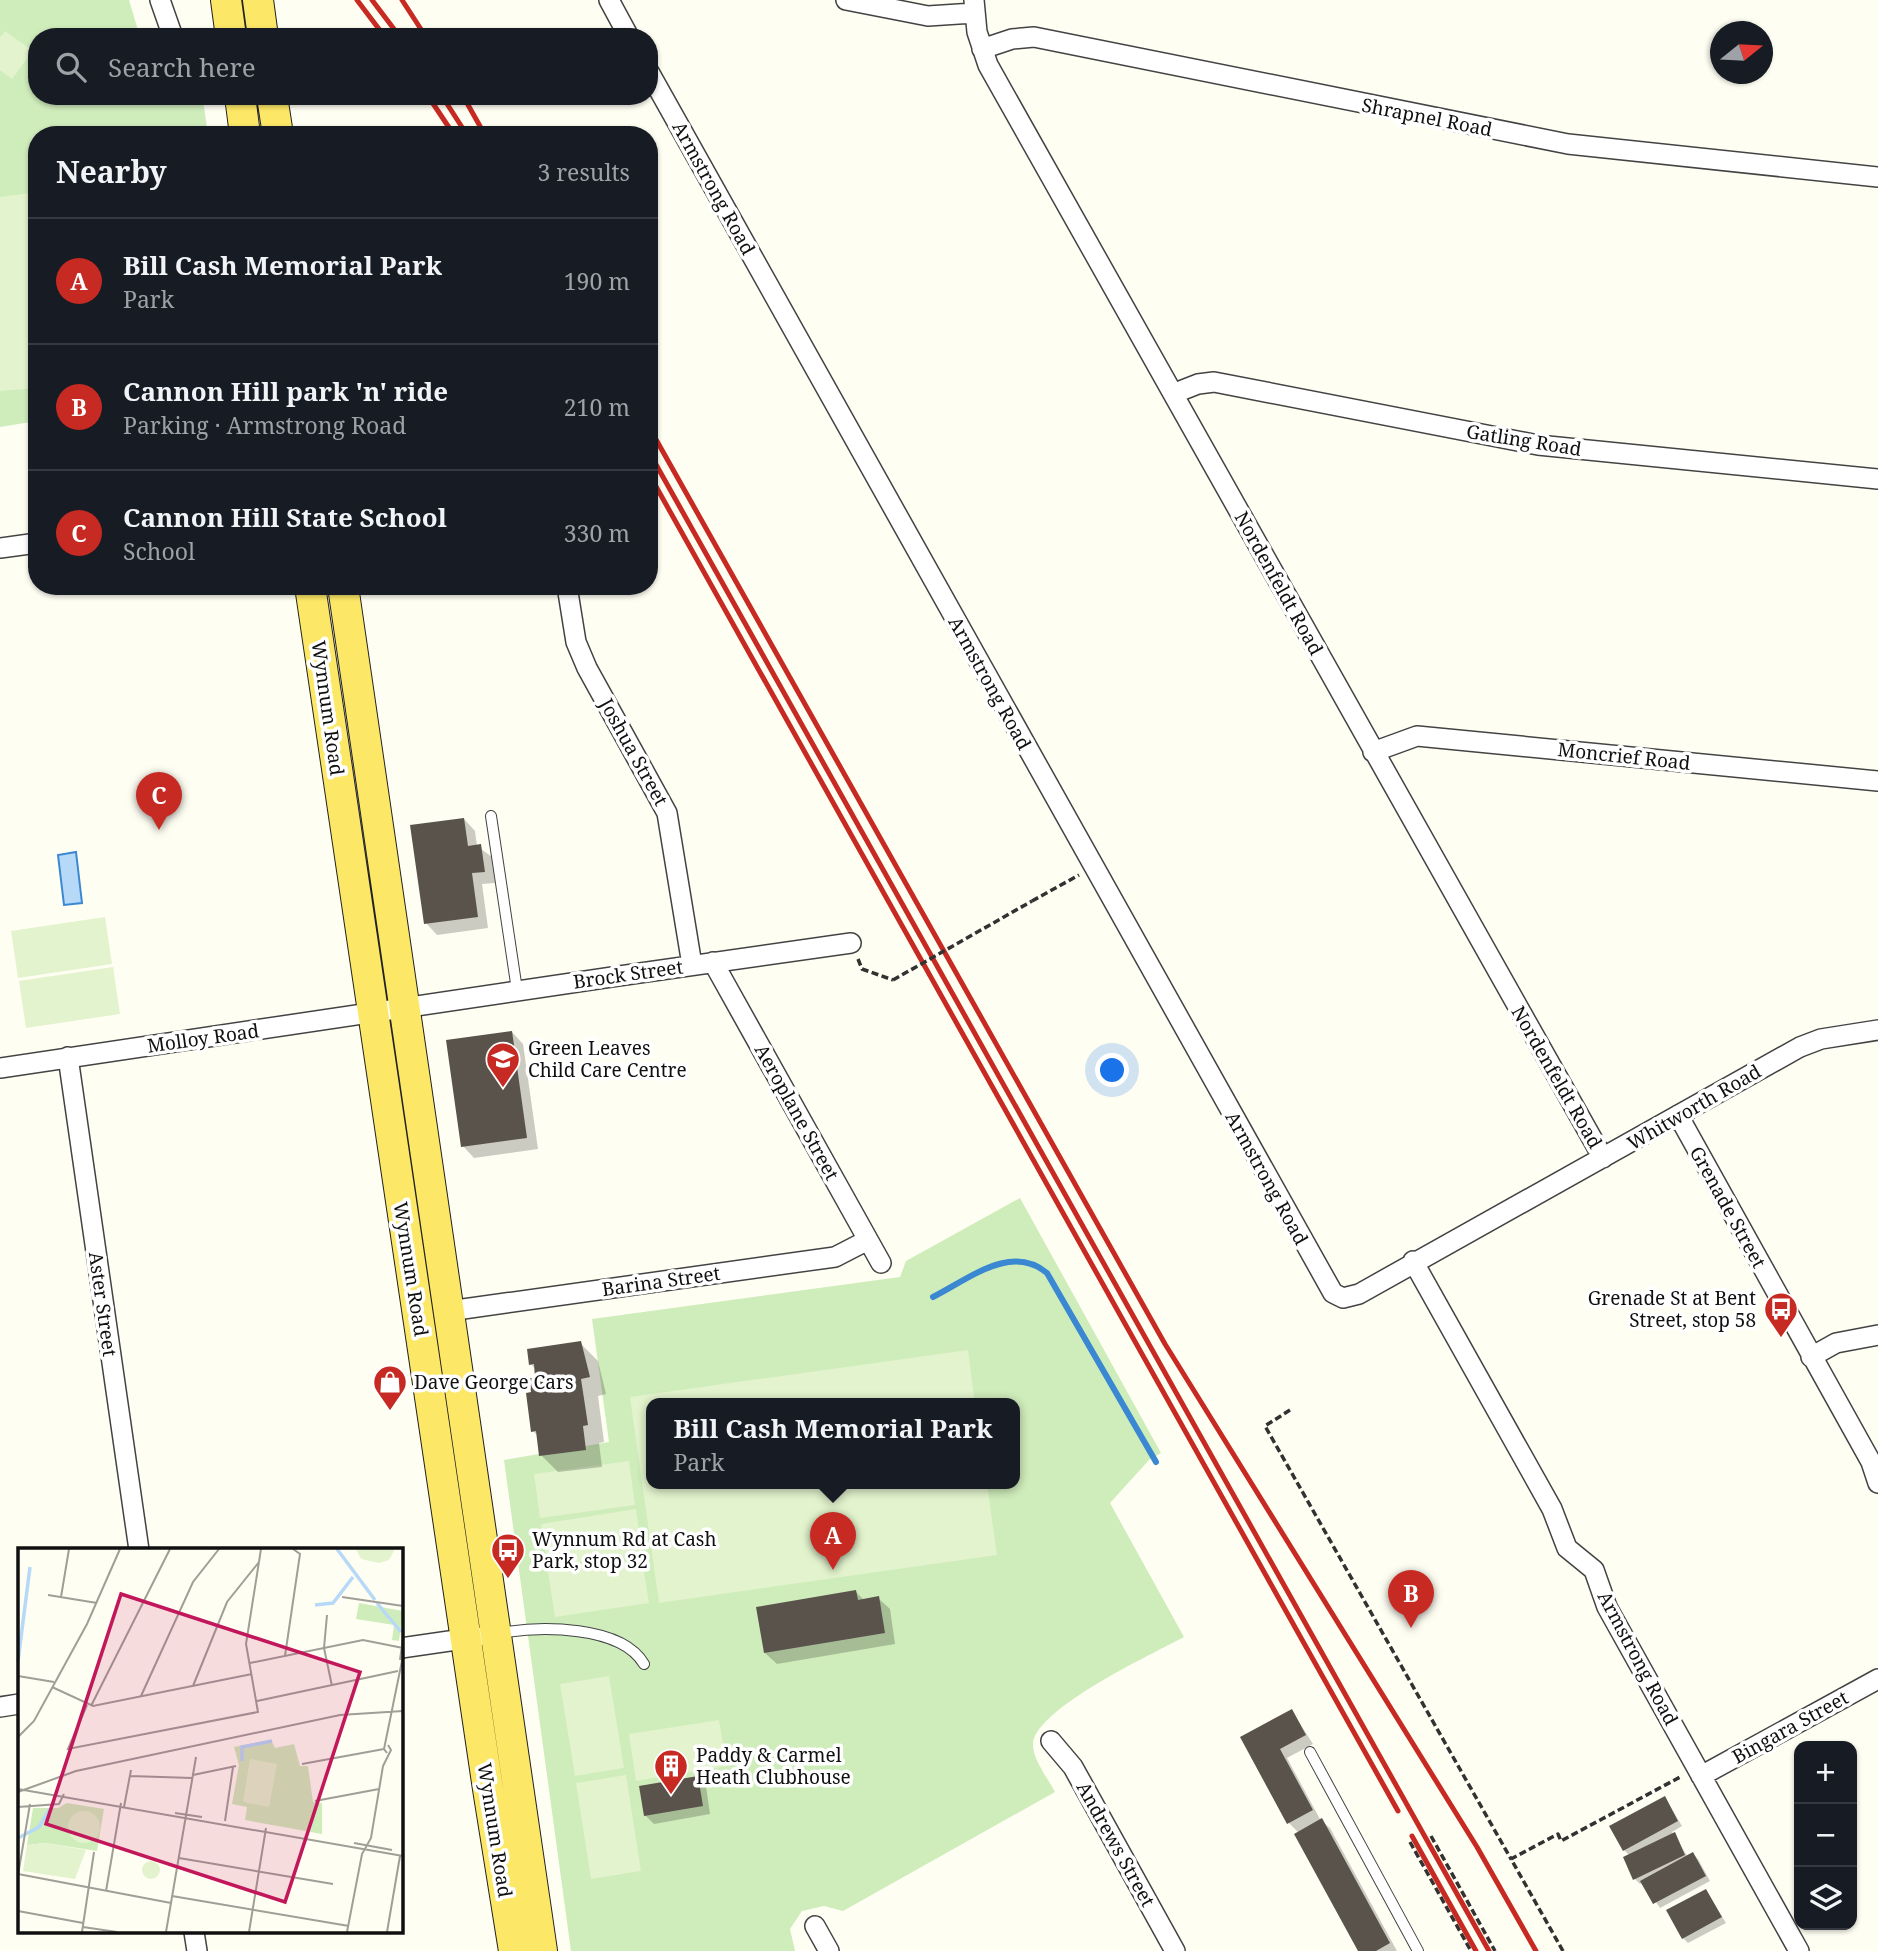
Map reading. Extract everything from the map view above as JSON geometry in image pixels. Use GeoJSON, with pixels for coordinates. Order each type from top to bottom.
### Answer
{"type":"FeatureCollection","features":[{"type":"Feature","properties":{"kind":"main road"},"geometry":{"type":"LineString","coordinates":[[226,0],[230,28]]}},
{"type":"Feature","properties":{"kind":"main road"},"geometry":{"type":"LineString","coordinates":[[258,0],[262,28]]}},
{"type":"Feature","properties":{"kind":"main road"},"geometry":{"type":"LineString","coordinates":[[241,105],[244,126]]}},
{"type":"Feature","properties":{"kind":"main road"},"geometry":{"type":"LineString","coordinates":[[273,105],[277,126]]}},
{"type":"Feature","properties":{"kind":"main road","name":"Wynnum Road"},"geometry":{"type":"LineString","coordinates":[[311,595],[465,1639],[514,1951]]}},
{"type":"Feature","properties":{"kind":"main road","name":"Wynnum Road"},"geometry":{"type":"LineString","coordinates":[[344,595],[542,1951]]}},
{"type":"Feature","properties":{"kind":"street"},"geometry":{"type":"LineString","coordinates":[[160,0],[170,28]]}},
{"type":"Feature","properties":{"kind":"street"},"geometry":{"type":"LineString","coordinates":[[609,0],[624,28]]}},
{"type":"Feature","properties":{"kind":"street"},"geometry":{"type":"LineString","coordinates":[[846,0],[928,16],[974,7]]}},
{"type":"Feature","properties":{"kind":"street","name":"Nordenfeldt Road"},"geometry":{"type":"LineString","coordinates":[[974,7],[982,49],[1373,752],[1603,1158]]}},
{"type":"Feature","properties":{"kind":"street","name":"Shrapnel Road"},"geometry":{"type":"LineString","coordinates":[[982,49],[1012,39],[1034,37],[1568,144],[1878,177]]}},
{"type":"Feature","properties":{"kind":"street","name":"Armstrong Road"},"geometry":{"type":"LineString","coordinates":[[658,88],[1333,1293]]}},
{"type":"Feature","properties":{"kind":"street","name":"Gatling Road"},"geometry":{"type":"LineString","coordinates":[[1175,393],[1198,384],[1227,384],[1538,445],[1878,479]]}},
{"type":"Feature","properties":{"kind":"street"},"geometry":{"type":"LineString","coordinates":[[0,548],[28,544]]}},
{"type":"Feature","properties":{"kind":"street","name":"Joshua Street"},"geometry":{"type":"LineString","coordinates":[[568,595],[576,642],[587,668],[667,813],[692,965]]}},
{"type":"Feature","properties":{"kind":"street","name":"Moncrief Road"},"geometry":{"type":"LineString","coordinates":[[1373,752],[1417,736],[1878,781]]}},
{"type":"Feature","properties":{"kind":"street","name":"Brock Street"},"geometry":{"type":"LineString","coordinates":[[405,1007],[851,943]]}},
{"type":"Feature","properties":{"kind":"street","name":"Aeroplane Street"},"geometry":{"type":"LineString","coordinates":[[713,962],[881,1263]]}},
{"type":"Feature","properties":{"kind":"street","name":"Molloy Road"},"geometry":{"type":"LineString","coordinates":[[0,1068],[405,1007]]}},
{"type":"Feature","properties":{"kind":"street","name":"Whitworth Road"},"geometry":{"type":"LineString","coordinates":[[1333,1293],[1343,1298],[1354,1297],[1413,1261],[1811,1042],[1878,1030]]}},
{"type":"Feature","properties":{"kind":"street","name":"Aster Street"},"geometry":{"type":"LineString","coordinates":[[68,1058],[139,1548]]}},
{"type":"Feature","properties":{"kind":"street","name":"Grenade Street"},"geometry":{"type":"LineString","coordinates":[[1678,1115],[1871,1462],[1878,1483]]}},
{"type":"Feature","properties":{"kind":"street","name":"Barina Street"},"geometry":{"type":"LineString","coordinates":[[449,1311],[835,1257],[868,1240]]}},
{"type":"Feature","properties":{"kind":"street","name":"Armstrong Road"},"geometry":{"type":"LineString","coordinates":[[1413,1261],[1552,1508],[1563,1542],[1594,1570],[1607,1607],[1799,1951]]}},
{"type":"Feature","properties":{"kind":"street"},"geometry":{"type":"LineString","coordinates":[[1811,1357],[1836,1343],[1878,1335]]}},
{"type":"Feature","properties":{"kind":"street"},"geometry":{"type":"LineString","coordinates":[[402,1648],[496,1634]]}},
{"type":"Feature","properties":{"kind":"street","name":"Bingara Street"},"geometry":{"type":"LineString","coordinates":[[1701,1776],[1878,1679]]}},
{"type":"Feature","properties":{"kind":"street"},"geometry":{"type":"LineString","coordinates":[[0,1707],[18,1704]]}},
{"type":"Feature","properties":{"kind":"street","name":"Andrews Street"},"geometry":{"type":"LineString","coordinates":[[1051,1741],[1073,1767],[1175,1951]]}},
{"type":"Feature","properties":{"kind":"street"},"geometry":{"type":"LineString","coordinates":[[815,1926],[829,1951]]}},
{"type":"Feature","properties":{"kind":"lane"},"geometry":{"type":"LineString","coordinates":[[491,816],[517,990]]}},
{"type":"Feature","properties":{"kind":"lane"},"geometry":{"type":"LineString","coordinates":[[496,1634],[549,1628],[596,1637],[619,1642],[636,1651],[644,1664]]}},
{"type":"Feature","properties":{"kind":"lane"},"geometry":{"type":"LineString","coordinates":[[1311,1752],[1418,1951]]}},
{"type":"Feature","properties":{"kind":"path"},"geometry":{"type":"LineString","coordinates":[[851,943],[862,969],[892,980],[1093,868]]}},
{"type":"Feature","properties":{"kind":"path"},"geometry":{"type":"LineString","coordinates":[[1290,1410],[1265,1426],[1563,1951]]}},
{"type":"Feature","properties":{"kind":"path"},"geometry":{"type":"LineString","coordinates":[[1511,1859],[1558,1834],[1561,1841],[1682,1776],[1701,1776]]}},
{"type":"Feature","properties":{"kind":"path"},"geometry":{"type":"LineString","coordinates":[[1432,1836],[1495,1951]]}},
{"type":"Feature","properties":{"kind":"path"},"geometry":{"type":"LineString","coordinates":[[1410,1842],[1471,1951]]}},
{"type":"Feature","properties":{"kind":"green space"},"geometry":{"type":"Polygon","coordinates":[[[0,0],[129,0],[137,28],[28,28],[28,105],[204,105],[207,126],[28,126],[28,422],[0,427],[0,0]]]}},
{"type":"Feature","properties":{"kind":"green space"},"geometry":{"type":"Polygon","coordinates":[[[5,31],[28,47],[28,58],[12,79],[0,70],[0,37],[5,31]]]}},
{"type":"Feature","properties":{"kind":"green space"},"geometry":{"type":"Polygon","coordinates":[[[28,193],[28,389],[0,391],[0,197],[28,193]]]}},
{"type":"Feature","properties":{"kind":"green space"},"geometry":{"type":"Polygon","coordinates":[[[105,917],[112,964],[18,978],[11,931],[105,917]]]}},
{"type":"Feature","properties":{"kind":"green space"},"geometry":{"type":"Polygon","coordinates":[[[113,967],[120,1014],[26,1028],[19,981],[113,967]]]}},
{"type":"Feature","properties":{"kind":"green space"},"geometry":{"type":"Polygon","coordinates":[[[1020,1198],[1161,1453],[1149,1460],[1110,1503],[1184,1637],[1098,1683],[1054,1714],[1039,1729],[1033,1749],[1055,1792],[843,1911],[824,1906],[802,1911],[790,1929],[795,1951],[571,1951],[504,1460],[609,1442],[592,1319],[900,1277],[906,1261],[1020,1198]]]}},
{"type":"Feature","properties":{"kind":"green space"},"geometry":{"type":"Polygon","coordinates":[[[968,1350],[974,1398],[646,1398],[646,1489],[988,1489],[997,1555],[659,1603],[630,1397],[968,1350]]]}},
{"type":"Feature","properties":{"kind":"green space"},"geometry":{"type":"Polygon","coordinates":[[[629,1461],[635,1505],[540,1518],[534,1474],[629,1461]]]}},
{"type":"Feature","properties":{"kind":"green space"},"geometry":{"type":"Polygon","coordinates":[[[636,1509],[642,1553],[548,1566],[541,1524],[636,1509]]]}},
{"type":"Feature","properties":{"kind":"green space"},"geometry":{"type":"Polygon","coordinates":[[[642,1559],[649,1603],[555,1617],[548,1572],[642,1559]]]}},
{"type":"Feature","properties":{"kind":"green space"},"geometry":{"type":"Polygon","coordinates":[[[609,1676],[624,1768],[575,1776],[560,1684],[609,1676]]]}},
{"type":"Feature","properties":{"kind":"green space"},"geometry":{"type":"Polygon","coordinates":[[[719,1720],[727,1766],[636,1781],[629,1734],[719,1720]]]}},
{"type":"Feature","properties":{"kind":"green space"},"geometry":{"type":"Polygon","coordinates":[[[626,1775],[641,1871],[591,1879],[576,1783],[626,1775]]]}},
{"type":"Feature","properties":{"kind":"water"},"geometry":{"type":"Polygon","coordinates":[[[76,852],[82,903],[64,905],[58,855],[76,852]]]}},
{"type":"Feature","properties":{"kind":"building"},"geometry":{"type":"Polygon","coordinates":[[[464,818],[468,846],[481,844],[485,872],[472,873],[478,917],[424,924],[410,825],[464,818]]]}},
{"type":"Feature","properties":{"kind":"building"},"geometry":{"type":"Polygon","coordinates":[[[512,1031],[527,1138],[461,1147],[446,1040],[512,1031]]]}},
{"type":"Feature","properties":{"kind":"building"},"geometry":{"type":"Polygon","coordinates":[[[581,1341],[590,1377],[581,1379],[588,1425],[583,1426],[586,1450],[539,1456],[536,1431],[531,1432],[526,1393],[531,1392],[529,1378],[535,1378],[534,1364],[529,1365],[527,1349],[581,1341]]]}},
{"type":"Feature","properties":{"kind":"building"},"geometry":{"type":"Polygon","coordinates":[[[856,1590],[858,1600],[879,1596],[885,1633],[764,1653],[756,1607],[856,1590]]]}},
{"type":"Feature","properties":{"kind":"building"},"geometry":{"type":"Polygon","coordinates":[[[1292,1709],[1306,1735],[1280,1749],[1313,1810],[1287,1824],[1240,1737],[1292,1709]]]}},
{"type":"Feature","properties":{"kind":"building","name":"Paddy & Carmel Heath Clubhouse"},"geometry":{"type":"Polygon","coordinates":[[[698,1776],[703,1806],[644,1816],[639,1786],[698,1776]]]}},
{"type":"Feature","properties":{"kind":"building"},"geometry":{"type":"Polygon","coordinates":[[[1665,1796],[1678,1821],[1623,1851],[1609,1826],[1665,1796]]]}},
{"type":"Feature","properties":{"kind":"building"},"geometry":{"type":"Polygon","coordinates":[[[1322,1818],[1390,1943],[1376,1951],[1358,1951],[1294,1834],[1322,1818]]]}},
{"type":"Feature","properties":{"kind":"building"},"geometry":{"type":"Polygon","coordinates":[[[1675,1832],[1685,1855],[1633,1880],[1623,1857],[1675,1832]]]}},
{"type":"Feature","properties":{"kind":"building"},"geometry":{"type":"Polygon","coordinates":[[[1693,1852],[1706,1876],[1653,1904],[1640,1881],[1693,1852]]]}},
{"type":"Feature","properties":{"kind":"building"},"geometry":{"type":"Polygon","coordinates":[[[1706,1889],[1722,1917],[1682,1939],[1666,1910],[1706,1889]]]}},
{"type":"Feature","properties":{"kind":"waterway"},"geometry":{"type":"LineString","coordinates":[[933,1297],[975,1274],[1005,1263],[1033,1265],[1047,1273],[1156,1462]]}},
{"type":"Feature","properties":{"kind":"railway"},"geometry":{"type":"LineString","coordinates":[[357,0],[378,28]]}},
{"type":"Feature","properties":{"kind":"railway"},"geometry":{"type":"LineString","coordinates":[[372,0],[393,28]]}},
{"type":"Feature","properties":{"kind":"railway"},"geometry":{"type":"LineString","coordinates":[[402,0],[420,28]]}},
{"type":"Feature","properties":{"kind":"railway"},"geometry":{"type":"LineString","coordinates":[[434,105],[448,126]]}},
{"type":"Feature","properties":{"kind":"railway"},"geometry":{"type":"LineString","coordinates":[[448,105],[461,126]]}},
{"type":"Feature","properties":{"kind":"railway"},"geometry":{"type":"LineString","coordinates":[[468,105],[480,126]]}},
{"type":"Feature","properties":{"kind":"railway"},"geometry":{"type":"LineString","coordinates":[[658,443],[1165,1344],[1477,1847],[1536,1951]]}},
{"type":"Feature","properties":{"kind":"railway"},"geometry":{"type":"LineString","coordinates":[[658,468],[1489,1951]]}},
{"type":"Feature","properties":{"kind":"railway"},"geometry":{"type":"LineString","coordinates":[[658,490],[1398,1811]]}},
{"type":"Feature","properties":{"kind":"railway"},"geometry":{"type":"LineString","coordinates":[[1412,1836],[1476,1951]]}},
{"type":"Feature","properties":{"kind":"place","name":"Cannon Hill State School"},"geometry":{"type":"Point","coordinates":[159,830]}},
{"type":"Feature","properties":{"kind":"place","name":"Green Leaves Child Care Centre"},"geometry":{"type":"Point","coordinates":[503,1089]}},
{"type":"Feature","properties":{"kind":"place","name":"Grenade St at Bent Street, stop 58"},"geometry":{"type":"Point","coordinates":[1781,1339]}},
{"type":"Feature","properties":{"kind":"place","name":"Dave George Cars"},"geometry":{"type":"Point","coordinates":[390,1412]}},
{"type":"Feature","properties":{"kind":"place","name":"Bill Cash Memorial Park"},"geometry":{"type":"Point","coordinates":[833,1570]}},
{"type":"Feature","properties":{"kind":"place","name":"Wynnum Rd at Cash Park, stop 32"},"geometry":{"type":"Point","coordinates":[508,1580]}},
{"type":"Feature","properties":{"kind":"place","name":"Cannon Hill park 'n' ride"},"geometry":{"type":"Point","coordinates":[1411,1628]}},
{"type":"Feature","properties":{"kind":"place","name":"Paddy & Carmel Heath Clubhouse"},"geometry":{"type":"Point","coordinates":[671,1796]}}]}
